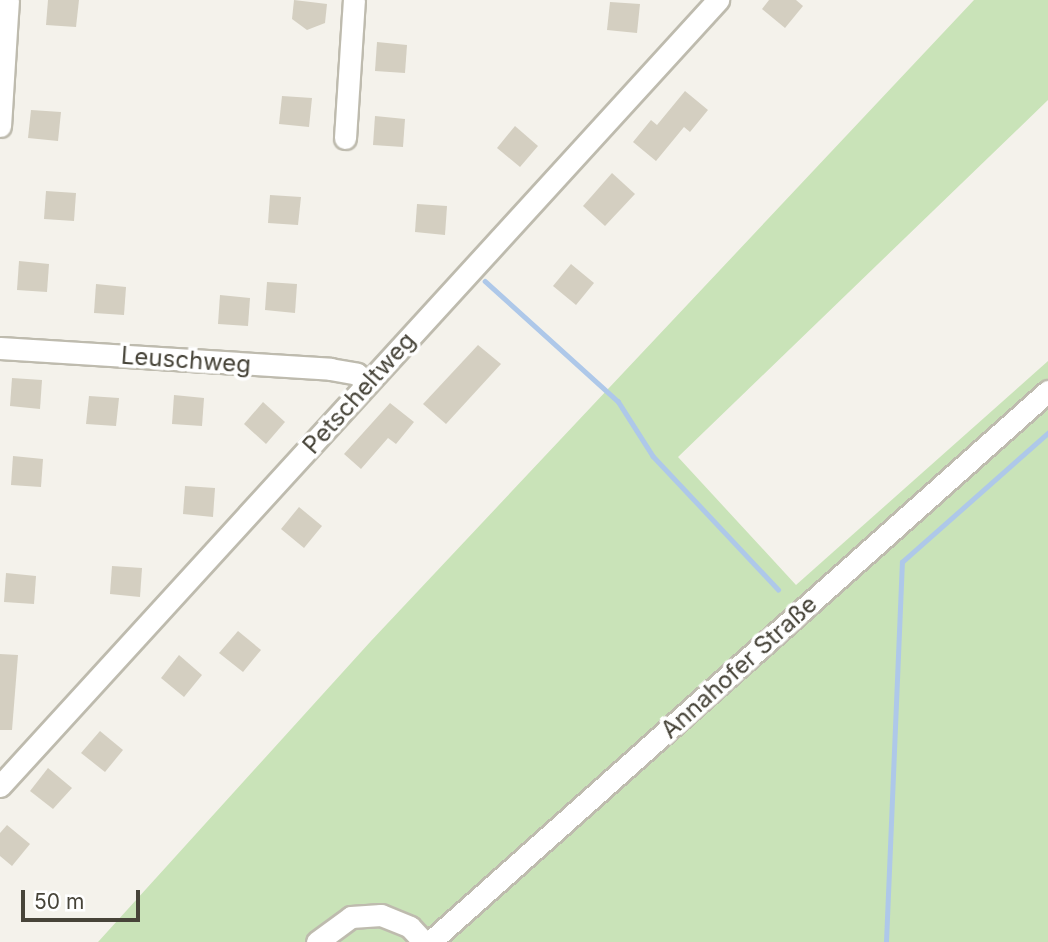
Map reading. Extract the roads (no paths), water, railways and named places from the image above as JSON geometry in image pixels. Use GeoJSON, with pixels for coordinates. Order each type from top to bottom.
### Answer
{"type":"FeatureCollection","features":[{"type":"Feature","properties":{"kind":"street"},"geometry":{"type":"LineString","coordinates":[[0,126],[8,0]]}},
{"type":"Feature","properties":{"kind":"street"},"geometry":{"type":"LineString","coordinates":[[345,138],[354,0]]}},
{"type":"Feature","properties":{"kind":"street","name":"Petscheltweg"},"geometry":{"type":"LineString","coordinates":[[0,786],[719,0]]}},
{"type":"Feature","properties":{"kind":"street","name":"Leuschweg"},"geometry":{"type":"LineString","coordinates":[[0,348],[330,369],[357,374],[367,384]]}},
{"type":"Feature","properties":{"kind":"street","name":"Annahofer Straße"},"geometry":{"type":"LineString","coordinates":[[430,942],[1048,391]]}},
{"type":"Feature","properties":{"kind":"street"},"geometry":{"type":"LineString","coordinates":[[317,942],[351,917],[381,915],[410,927],[424,942]]}},
{"type":"Feature","properties":{"kind":"waterway"},"geometry":{"type":"LineString","coordinates":[[485,281],[618,401],[653,456],[778,589]]}},
{"type":"Feature","properties":{"kind":"waterway"},"geometry":{"type":"LineString","coordinates":[[886,942],[902,562],[1048,433]]}}]}
